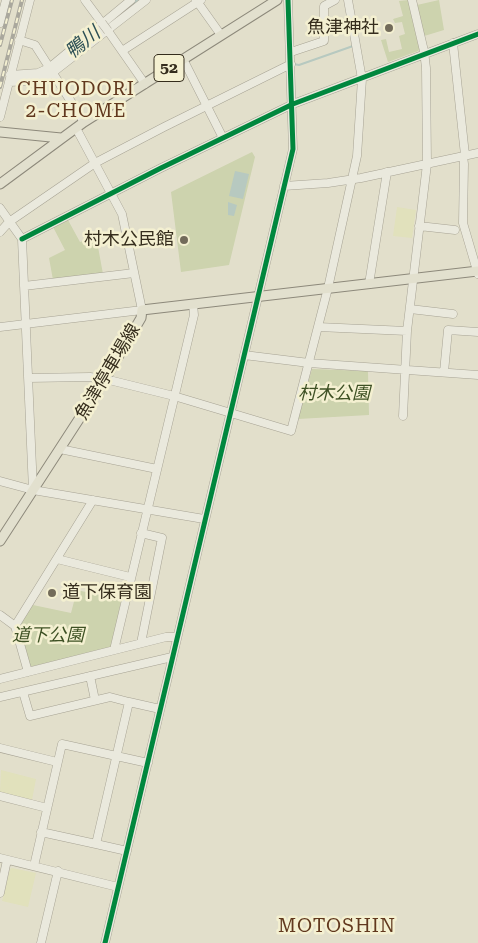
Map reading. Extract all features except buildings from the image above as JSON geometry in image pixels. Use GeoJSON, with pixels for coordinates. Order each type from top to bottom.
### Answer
{"type":"FeatureCollection","features":[{"type":"Feature","properties":{"kind":"main road","name":"52"},"geometry":{"type":"LineString","coordinates":[[61,138],[277,0]]}},
{"type":"Feature","properties":{"kind":"main road"},"geometry":{"type":"LineString","coordinates":[[0,132],[61,138]]}},
{"type":"Feature","properties":{"kind":"main road"},"geometry":{"type":"LineString","coordinates":[[0,184],[61,138]]}},
{"type":"Feature","properties":{"kind":"main road","name":"魚津停車場線"},"geometry":{"type":"LineString","coordinates":[[0,540],[105,379],[141,318],[142,310],[478,272]]}},
{"type":"Feature","properties":{"kind":"street"},"geometry":{"type":"LineString","coordinates":[[0,117],[30,0]]}},
{"type":"Feature","properties":{"kind":"street"},"geometry":{"type":"LineString","coordinates":[[85,0],[145,84]]}},
{"type":"Feature","properties":{"kind":"street"},"geometry":{"type":"LineString","coordinates":[[10,78],[33,81],[47,77],[51,70],[131,0]]}},
{"type":"Feature","properties":{"kind":"street"},"geometry":{"type":"LineString","coordinates":[[51,70],[146,0]]}},
{"type":"Feature","properties":{"kind":"street"},"geometry":{"type":"LineString","coordinates":[[105,943],[293,149],[288,0]]}},
{"type":"Feature","properties":{"kind":"street"},"geometry":{"type":"LineString","coordinates":[[290,52],[324,41],[324,6],[334,0]]}},
{"type":"Feature","properties":{"kind":"street"},"geometry":{"type":"LineString","coordinates":[[28,378],[90,377],[105,379],[174,396],[291,430],[328,288],[357,156],[362,79],[348,0]]}},
{"type":"Feature","properties":{"kind":"street"},"geometry":{"type":"LineString","coordinates":[[402,416],[407,331],[427,164],[425,54],[412,0]]}},
{"type":"Feature","properties":{"kind":"street"},"geometry":{"type":"LineString","coordinates":[[122,51],[198,1],[221,35]]}},
{"type":"Feature","properties":{"kind":"street"},"geometry":{"type":"LineString","coordinates":[[0,22],[3,4]]}},
{"type":"Feature","properties":{"kind":"street"},"geometry":{"type":"LineString","coordinates":[[22,239],[292,104],[478,34]]}},
{"type":"Feature","properties":{"kind":"street"},"geometry":{"type":"LineString","coordinates":[[19,40],[35,45],[84,122]]}},
{"type":"Feature","properties":{"kind":"street"},"geometry":{"type":"LineString","coordinates":[[454,43],[464,156],[463,223],[478,272]]}},
{"type":"Feature","properties":{"kind":"street"},"geometry":{"type":"LineString","coordinates":[[183,59],[223,138]]}},
{"type":"Feature","properties":{"kind":"street"},"geometry":{"type":"LineString","coordinates":[[0,232],[9,222],[95,163],[291,64]]}},
{"type":"Feature","properties":{"kind":"street"},"geometry":{"type":"LineString","coordinates":[[0,326],[142,310],[122,214],[76,128]]}},
{"type":"Feature","properties":{"kind":"street"},"geometry":{"type":"LineString","coordinates":[[284,186],[302,186],[351,179],[478,153]]}},
{"type":"Feature","properties":{"kind":"street"},"geometry":{"type":"LineString","coordinates":[[369,284],[387,172]]}},
{"type":"Feature","properties":{"kind":"street"},"geometry":{"type":"LineString","coordinates":[[0,208],[22,239],[33,490]]}},
{"type":"Feature","properties":{"kind":"street"},"geometry":{"type":"LineString","coordinates":[[419,226],[454,230]]}},
{"type":"Feature","properties":{"kind":"street"},"geometry":{"type":"LineString","coordinates":[[24,286],[134,272]]}},
{"type":"Feature","properties":{"kind":"street"},"geometry":{"type":"LineString","coordinates":[[114,650],[194,315],[193,304]]}},
{"type":"Feature","properties":{"kind":"street"},"geometry":{"type":"LineString","coordinates":[[410,309],[453,314]]}},
{"type":"Feature","properties":{"kind":"street"},"geometry":{"type":"LineString","coordinates":[[318,327],[407,331]]}},
{"type":"Feature","properties":{"kind":"street"},"geometry":{"type":"LineString","coordinates":[[444,372],[448,330],[478,332]]}},
{"type":"Feature","properties":{"kind":"street"},"geometry":{"type":"LineString","coordinates":[[244,355],[309,363],[478,375]]}},
{"type":"Feature","properties":{"kind":"street"},"geometry":{"type":"LineString","coordinates":[[60,448],[157,469]]}},
{"type":"Feature","properties":{"kind":"street"},"geometry":{"type":"LineString","coordinates":[[0,481],[33,490],[204,519]]}},
{"type":"Feature","properties":{"kind":"street"},"geometry":{"type":"LineString","coordinates":[[15,626],[93,500]]}},
{"type":"Feature","properties":{"kind":"street"},"geometry":{"type":"LineString","coordinates":[[141,533],[162,538],[141,644]]}},
{"type":"Feature","properties":{"kind":"street"},"geometry":{"type":"LineString","coordinates":[[57,559],[130,577]]}},
{"type":"Feature","properties":{"kind":"street"},"geometry":{"type":"LineString","coordinates":[[0,615],[15,626],[28,672]]}},
{"type":"Feature","properties":{"kind":"street"},"geometry":{"type":"LineString","coordinates":[[0,679],[166,637],[177,637]]}},
{"type":"Feature","properties":{"kind":"street"},"geometry":{"type":"LineString","coordinates":[[0,697],[172,657]]}},
{"type":"Feature","properties":{"kind":"street"},"geometry":{"type":"LineString","coordinates":[[90,676],[95,700]]}},
{"type":"Feature","properties":{"kind":"street"},"geometry":{"type":"LineString","coordinates":[[23,692],[30,716],[110,697],[160,708]]}},
{"type":"Feature","properties":{"kind":"street"},"geometry":{"type":"LineString","coordinates":[[96,844],[129,702]]}},
{"type":"Feature","properties":{"kind":"street"},"geometry":{"type":"LineString","coordinates":[[34,866],[62,744],[148,763]]}},
{"type":"Feature","properties":{"kind":"street"},"geometry":{"type":"LineString","coordinates":[[0,748],[57,762]]}},
{"type":"Feature","properties":{"kind":"street"},"geometry":{"type":"LineString","coordinates":[[0,796],[46,808]]}},
{"type":"Feature","properties":{"kind":"street"},"geometry":{"type":"LineString","coordinates":[[41,832],[127,852]]}},
{"type":"Feature","properties":{"kind":"street"},"geometry":{"type":"LineString","coordinates":[[0,893],[3,859],[118,887]]}},
{"type":"Feature","properties":{"kind":"street"},"geometry":{"type":"LineString","coordinates":[[42,943],[58,871]]}},
{"type":"Feature","properties":{"kind":"green space"},"geometry":{"type":"Polygon","coordinates":[[[409,0],[420,49],[388,62],[381,40],[386,39],[389,52],[402,49],[399,36],[405,34],[402,22],[395,23],[393,19],[403,16],[399,1],[409,0]]]}},
{"type":"Feature","properties":{"kind":"green space"},"geometry":{"type":"Polygon","coordinates":[[[439,0],[444,30],[421,37],[417,5],[439,0]]]}},
{"type":"Feature","properties":{"kind":"green space"},"geometry":{"type":"Polygon","coordinates":[[[252,152],[255,157],[229,265],[181,272],[171,192],[252,152]]]}},
{"type":"Feature","properties":{"kind":"green space"},"geometry":{"type":"Polygon","coordinates":[[[397,207],[416,210],[412,238],[393,236],[397,207]]]}},
{"type":"Feature","properties":{"kind":"green space"},"geometry":{"type":"Polygon","coordinates":[[[68,220],[80,242],[96,236],[103,274],[53,280],[49,258],[65,250],[53,227],[68,220]]]}},
{"type":"Feature","properties":{"kind":"green space","name":"村木公園"},"geometry":{"type":"Polygon","coordinates":[[[312,369],[368,371],[369,415],[298,419],[312,369]]]}},
{"type":"Feature","properties":{"kind":"green space","name":"道下公園"},"geometry":{"type":"Polygon","coordinates":[[[77,590],[121,600],[113,647],[30,667],[19,626],[33,605],[71,613],[77,590]]]}},
{"type":"Feature","properties":{"kind":"green space"},"geometry":{"type":"Polygon","coordinates":[[[1,770],[36,779],[32,800],[0,792],[1,770]]]}},
{"type":"Feature","properties":{"kind":"green space"},"geometry":{"type":"Polygon","coordinates":[[[10,869],[36,873],[28,907],[2,901],[10,869]]]}},
{"type":"Feature","properties":{"kind":"shaded area"},"geometry":{"type":"Polygon","coordinates":[[[235,171],[249,174],[243,199],[229,196],[235,171]]]}},
{"type":"Feature","properties":{"kind":"shaded area"},"geometry":{"type":"Polygon","coordinates":[[[228,202],[237,205],[234,216],[228,215],[228,202]]]}},
{"type":"Feature","properties":{"kind":"waterway","name":"鴨川"},"geometry":{"type":"LineString","coordinates":[[121,13],[137,0]]}},
{"type":"Feature","properties":{"kind":"waterway"},"geometry":{"type":"LineString","coordinates":[[293,64],[299,65],[353,46]]}},
{"type":"Feature","properties":{"kind":"railway"},"geometry":{"type":"LineString","coordinates":[[0,45],[12,0]]}},
{"type":"Feature","properties":{"kind":"railway"},"geometry":{"type":"LineString","coordinates":[[0,87],[22,0]]}},
{"type":"Feature","properties":{"kind":"cycle path"},"geometry":{"type":"LineString","coordinates":[[105,943],[293,149],[288,0]]}},
{"type":"Feature","properties":{"kind":"cycle path"},"geometry":{"type":"LineString","coordinates":[[22,239],[161,168],[293,104],[478,34]]}},
{"type":"Feature","properties":{"kind":"place","name":"魚津神社"},"geometry":{"type":"Point","coordinates":[389,28]}},
{"type":"Feature","properties":{"kind":"place","name":"村木公民館"},"geometry":{"type":"Point","coordinates":[184,240]}},
{"type":"Feature","properties":{"kind":"place","name":"道下保育園"},"geometry":{"type":"Point","coordinates":[52,593]}},
{"type":"Feature","properties":{"kind":"district","name":"CHUODORI 2-CHOME"},"geometry":{"type":"Point","coordinates":[76,100]}},
{"type":"Feature","properties":{"kind":"district","name":"MOTOSHIN"},"geometry":{"type":"Point","coordinates":[337,926]}}]}
